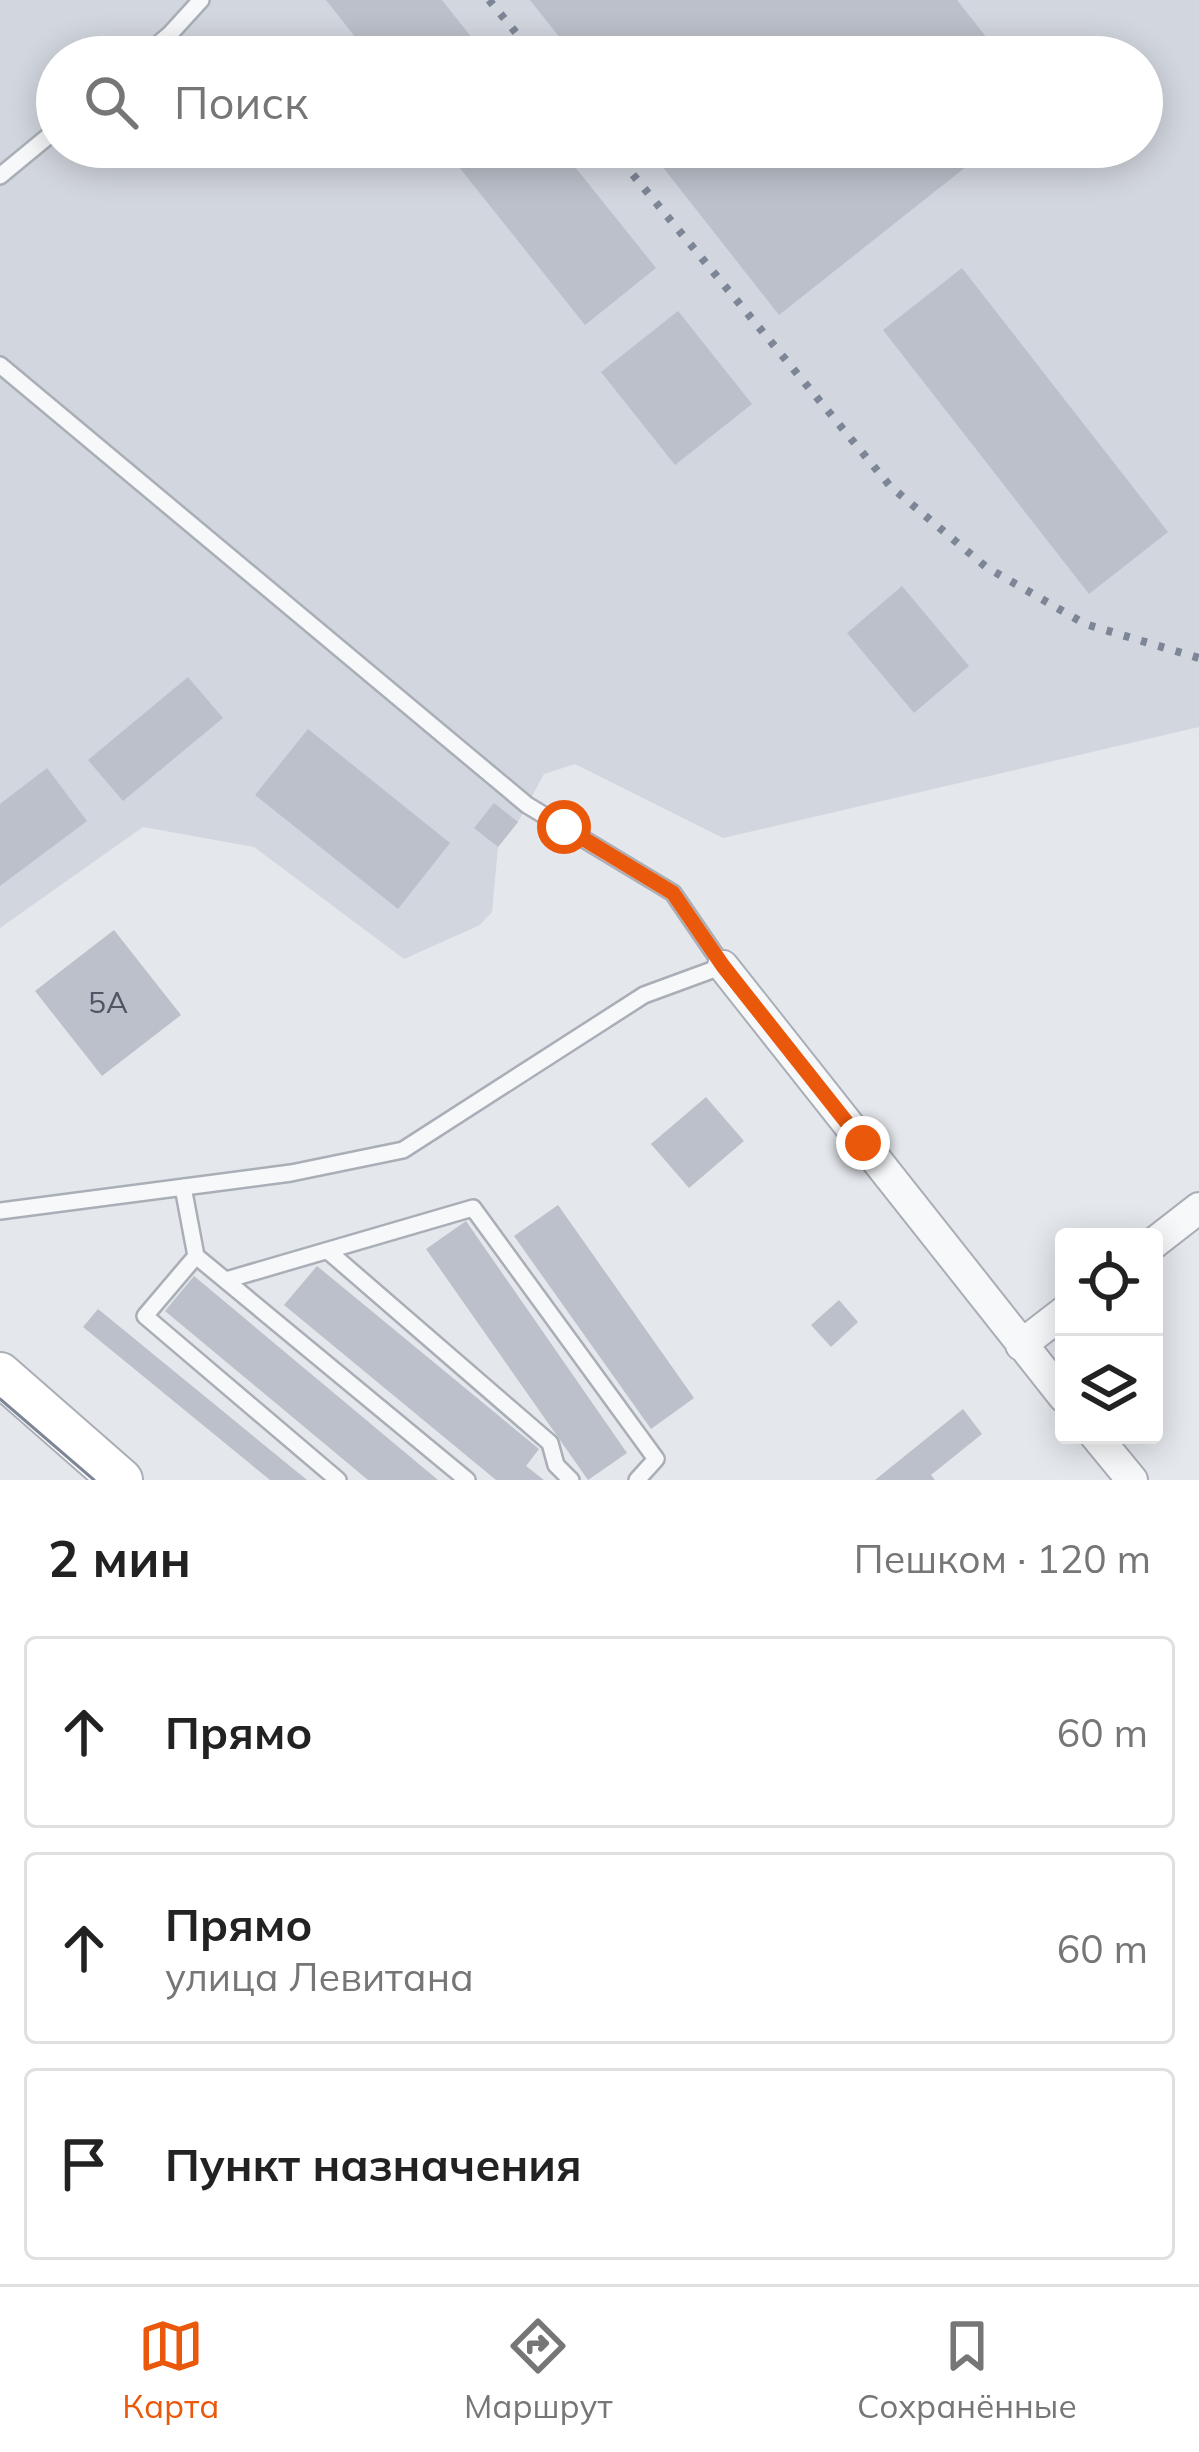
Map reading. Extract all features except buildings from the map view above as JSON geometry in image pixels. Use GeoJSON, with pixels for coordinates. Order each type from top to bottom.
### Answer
{"type":"FeatureCollection","features":[{"type":"Feature","properties":{"kind":"street"},"geometry":{"type":"LineString","coordinates":[[723,966],[1055,1386]]}},
{"type":"Feature","properties":{"kind":"street"},"geometry":{"type":"LineString","coordinates":[[1163,1236],[1199,1208]]}},
{"type":"Feature","properties":{"kind":"street"},"geometry":{"type":"LineString","coordinates":[[1022,1345],[1055,1319]]}},
{"type":"Feature","properties":{"kind":"street"},"geometry":{"type":"LineString","coordinates":[[0,1374],[121,1480]]}},
{"type":"Feature","properties":{"kind":"street"},"geometry":{"type":"LineString","coordinates":[[1102,1444],[1132,1480]]}},
{"type":"Feature","properties":{"kind":"lane"},"geometry":{"type":"LineString","coordinates":[[168,36],[201,0]]}},
{"type":"Feature","properties":{"kind":"lane"},"geometry":{"type":"LineString","coordinates":[[0,176],[36,146]]}},
{"type":"Feature","properties":{"kind":"lane"},"geometry":{"type":"LineString","coordinates":[[0,365],[527,805],[673,893],[723,966],[644,995],[403,1150],[291,1173],[0,1211]]}},
{"type":"Feature","properties":{"kind":"lane"},"geometry":{"type":"LineString","coordinates":[[182,1187],[196,1256],[466,1480]]}},
{"type":"Feature","properties":{"kind":"lane"},"geometry":{"type":"LineString","coordinates":[[226,1280],[473,1208],[656,1459],[637,1480]]}},
{"type":"Feature","properties":{"kind":"lane"},"geometry":{"type":"LineString","coordinates":[[328,1251],[550,1443],[556,1465],[571,1480]]}},
{"type":"Feature","properties":{"kind":"lane"},"geometry":{"type":"LineString","coordinates":[[196,1256],[145,1316],[338,1480]]}},
{"type":"Feature","properties":{"kind":"shaded area"},"geometry":{"type":"Polygon","coordinates":[[[0,0],[1199,0],[1199,727],[723,838],[575,764],[544,774],[498,847],[492,912],[480,925],[404,959],[254,847],[143,827],[0,928],[0,0]]]}},
{"type":"Feature","properties":{"kind":"tram line"},"geometry":{"type":"LineString","coordinates":[[0,1399],[94,1480]]}},
{"type":"Feature","properties":{"kind":"railway"},"geometry":{"type":"LineString","coordinates":[[489,0],[519,36]]}},
{"type":"Feature","properties":{"kind":"railway"},"geometry":{"type":"LineString","coordinates":[[627,168],[890,486],[986,567],[1085,624],[1199,658]]}},
{"type":"Feature","properties":{"kind":"route"},"geometry":{"type":"LineString","coordinates":[[564,827],[673,893],[723,966],[863,1143]]}}]}
